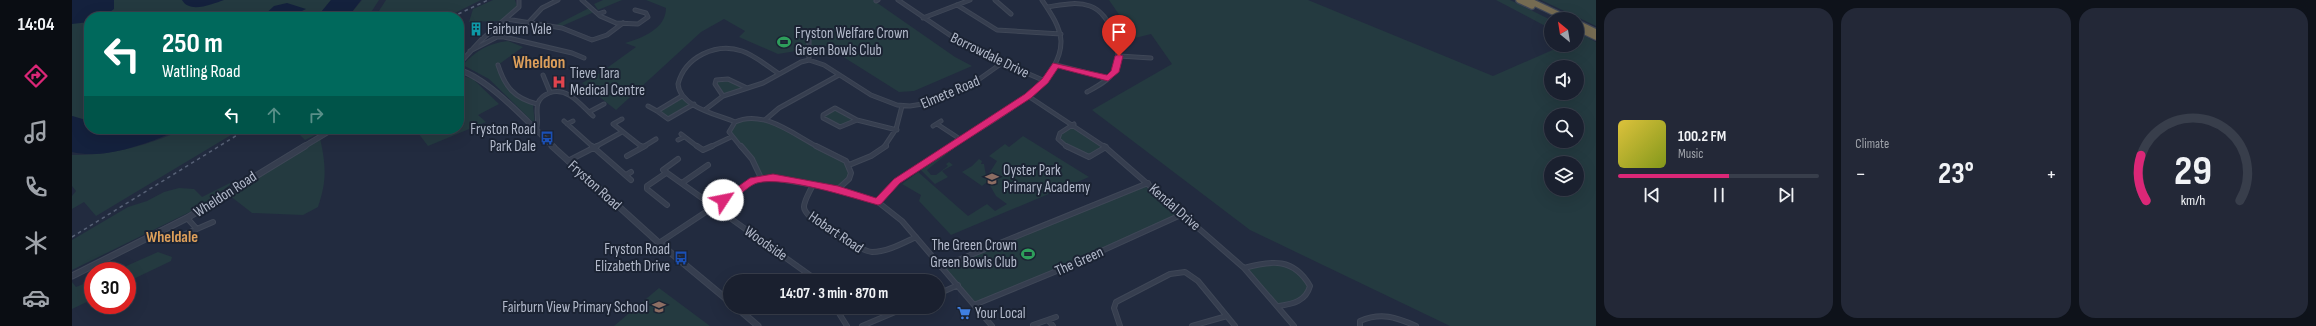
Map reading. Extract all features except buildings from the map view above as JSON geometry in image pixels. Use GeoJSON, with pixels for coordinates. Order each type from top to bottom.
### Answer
{"type":"FeatureCollection","features":[{"type":"Feature","properties":{"kind":"highway"},"geometry":{"type":"LineString","coordinates":[[1519,0],[1544,12]]}},
{"type":"Feature","properties":{"kind":"highway"},"geometry":{"type":"LineString","coordinates":[[1528,0],[1553,12]]}},
{"type":"Feature","properties":{"kind":"highway"},"geometry":{"type":"LineString","coordinates":[[1584,26],[1596,32]]}},
{"type":"Feature","properties":{"kind":"highway"},"geometry":{"type":"LineString","coordinates":[[1584,31],[1596,37]]}},
{"type":"Feature","properties":{"kind":"street"},"geometry":{"type":"LineString","coordinates":[[464,58],[520,7],[518,0]]}},
{"type":"Feature","properties":{"kind":"street"},"geometry":{"type":"LineString","coordinates":[[529,22],[542,8],[558,0]]}},
{"type":"Feature","properties":{"kind":"street"},"geometry":{"type":"LineString","coordinates":[[582,0],[592,6],[598,14],[606,19],[624,23],[638,24],[648,17],[646,12],[636,10]]}},
{"type":"Feature","properties":{"kind":"street","name":"Borrowdale Drive"},"geometry":{"type":"LineString","coordinates":[[898,0],[955,40],[1002,63],[1045,81]]}},
{"type":"Feature","properties":{"kind":"street"},"geometry":{"type":"LineString","coordinates":[[923,18],[970,0]]}},
{"type":"Feature","properties":{"kind":"street"},"geometry":{"type":"LineString","coordinates":[[995,0],[1011,14]]}},
{"type":"Feature","properties":{"kind":"street"},"geometry":{"type":"LineString","coordinates":[[878,202],[897,181],[1028,96],[1045,81],[1056,65],[1062,51],[1061,34],[1042,0]]}},
{"type":"Feature","properties":{"kind":"street"},"geometry":{"type":"LineString","coordinates":[[1047,7],[1080,4],[1096,9],[1113,32],[1119,56],[1114,72],[1108,78],[1087,92]]}},
{"type":"Feature","properties":{"kind":"street"},"geometry":{"type":"LineString","coordinates":[[957,5],[988,26],[997,30],[1061,34]]}},
{"type":"Feature","properties":{"kind":"street"},"geometry":{"type":"LineString","coordinates":[[598,14],[604,12]]}},
{"type":"Feature","properties":{"kind":"street"},"geometry":{"type":"LineString","coordinates":[[507,19],[562,28],[592,40],[607,35],[624,23]]}},
{"type":"Feature","properties":{"kind":"street"},"geometry":{"type":"LineString","coordinates":[[470,51],[497,37],[504,37],[528,44],[572,53],[584,58]]}},
{"type":"Feature","properties":{"kind":"street"},"geometry":{"type":"LineString","coordinates":[[706,109],[723,96],[747,88],[780,74],[801,62],[809,60],[810,40]]}},
{"type":"Feature","properties":{"kind":"street"},"geometry":{"type":"LineString","coordinates":[[780,74],[743,51],[725,48],[714,50],[695,58],[678,80],[678,87],[682,96],[694,104],[735,122],[752,117],[765,120],[841,157],[849,165],[851,173],[849,179],[838,190]]}},
{"type":"Feature","properties":{"kind":"street"},"geometry":{"type":"LineString","coordinates":[[1119,56],[1151,58]]}},
{"type":"Feature","properties":{"kind":"street","name":"Elmete Road"},"geometry":{"type":"LineString","coordinates":[[809,60],[824,65],[880,100],[902,106],[926,105],[936,101],[990,75],[1002,63]]}},
{"type":"Feature","properties":{"kind":"street"},"geometry":{"type":"LineString","coordinates":[[498,65],[504,84],[509,91],[519,99],[537,104]]}},
{"type":"Feature","properties":{"kind":"street"},"geometry":{"type":"LineString","coordinates":[[1056,65],[1108,78]]}},
{"type":"Feature","properties":{"kind":"street","name":"Fryston Road"},"geometry":{"type":"LineString","coordinates":[[464,72],[482,80],[568,161],[659,243],[723,296]]}},
{"type":"Feature","properties":{"kind":"street"},"geometry":{"type":"LineString","coordinates":[[543,75],[550,92]]}},
{"type":"Feature","properties":{"kind":"street"},"geometry":{"type":"LineString","coordinates":[[765,120],[780,108],[839,75]]}},
{"type":"Feature","properties":{"kind":"street"},"geometry":{"type":"LineString","coordinates":[[723,96],[715,84],[716,80],[721,78],[747,88]]}},
{"type":"Feature","properties":{"kind":"street"},"geometry":{"type":"LineString","coordinates":[[536,131],[539,124],[537,104],[540,98],[550,92],[565,92],[593,116]]}},
{"type":"Feature","properties":{"kind":"street"},"geometry":{"type":"LineString","coordinates":[[657,110],[682,96]]}},
{"type":"Feature","properties":{"kind":"street","name":"Kendal Drive"},"geometry":{"type":"LineString","coordinates":[[1028,96],[1074,124],[1106,147],[1148,183],[1244,268],[1279,306],[1294,326]]}},
{"type":"Feature","properties":{"kind":"street"},"geometry":{"type":"LineString","coordinates":[[588,112],[604,104]]}},
{"type":"Feature","properties":{"kind":"street"},"geometry":{"type":"LineString","coordinates":[[648,106],[657,110],[668,119],[694,104]]}},
{"type":"Feature","properties":{"kind":"street"},"geometry":{"type":"LineString","coordinates":[[849,165],[882,150],[888,144],[898,130],[902,106]]}},
{"type":"Feature","properties":{"kind":"street"},"geometry":{"type":"LineString","coordinates":[[857,120],[843,128],[838,128],[823,118],[823,115],[834,108],[839,108],[857,120],[898,130]]}},
{"type":"Feature","properties":{"kind":"street"},"geometry":{"type":"LineString","coordinates":[[622,119],[612,124],[643,147]]}},
{"type":"Feature","properties":{"kind":"street"},"geometry":{"type":"LineString","coordinates":[[573,121],[565,122],[631,180]]}},
{"type":"Feature","properties":{"kind":"street"},"geometry":{"type":"LineString","coordinates":[[933,126],[941,121]]}},
{"type":"Feature","properties":{"kind":"street"},"geometry":{"type":"LineString","coordinates":[[735,122],[729,132],[731,137],[752,159],[761,178]]}},
{"type":"Feature","properties":{"kind":"street"},"geometry":{"type":"LineString","coordinates":[[937,124],[960,139]]}},
{"type":"Feature","properties":{"kind":"street"},"geometry":{"type":"LineString","coordinates":[[1074,124],[1060,133],[1058,138],[1062,144],[1083,156],[1090,157],[1106,147]]}},
{"type":"Feature","properties":{"kind":"street"},"geometry":{"type":"LineString","coordinates":[[568,161],[622,132]]}},
{"type":"Feature","properties":{"kind":"street","name":"Wheldon Road"},"geometry":{"type":"LineString","coordinates":[[72,276],[188,218],[256,174],[324,134]]}},
{"type":"Feature","properties":{"kind":"street"},"geometry":{"type":"LineString","coordinates":[[678,140],[682,135],[702,150],[731,137]]}},
{"type":"Feature","properties":{"kind":"street"},"geometry":{"type":"LineString","coordinates":[[627,156],[656,139]]}},
{"type":"Feature","properties":{"kind":"street"},"geometry":{"type":"LineString","coordinates":[[667,205],[647,189],[647,186],[678,159]]}},
{"type":"Feature","properties":{"kind":"street"},"geometry":{"type":"LineString","coordinates":[[682,183],[708,165]]}},
{"type":"Feature","properties":{"kind":"street","name":"Woodside"},"geometry":{"type":"LineString","coordinates":[[665,171],[808,274]]}},
{"type":"Feature","properties":{"kind":"street"},"geometry":{"type":"LineString","coordinates":[[626,175],[631,172]]}},
{"type":"Feature","properties":{"kind":"street"},"geometry":{"type":"LineString","coordinates":[[659,243],[748,184],[761,178],[773,178],[813,184],[838,190],[878,202],[902,221],[992,326]]}},
{"type":"Feature","properties":{"kind":"street"},"geometry":{"type":"LineString","coordinates":[[941,266],[1148,183]]}},
{"type":"Feature","properties":{"kind":"street","name":"Hobart Road"},"geometry":{"type":"LineString","coordinates":[[813,184],[804,207],[806,213],[856,249],[867,253],[877,252],[916,237]]}},
{"type":"Feature","properties":{"kind":"street","name":"The Green"},"geometry":{"type":"LineString","coordinates":[[974,305],[1064,268],[1183,214]]}},
{"type":"Feature","properties":{"kind":"street"},"geometry":{"type":"LineString","coordinates":[[188,218],[196,228]]}},
{"type":"Feature","properties":{"kind":"street"},"geometry":{"type":"LineString","coordinates":[[183,235],[196,228],[213,222]]}},
{"type":"Feature","properties":{"kind":"street"},"geometry":{"type":"LineString","coordinates":[[1244,268],[1264,261],[1273,261],[1291,266],[1303,275],[1310,286],[1310,291],[1302,300],[1279,306]]}},
{"type":"Feature","properties":{"kind":"street"},"geometry":{"type":"LineString","coordinates":[[1120,326],[1114,308],[1120,298],[1177,272],[1192,275],[1235,326]]}},
{"type":"Feature","properties":{"kind":"street"},"geometry":{"type":"LineString","coordinates":[[945,291],[958,285]]}},
{"type":"Feature","properties":{"kind":"street"},"geometry":{"type":"LineString","coordinates":[[744,314],[758,326]]}},
{"type":"Feature","properties":{"kind":"street"},"geometry":{"type":"LineString","coordinates":[[839,314],[847,326]]}},
{"type":"Feature","properties":{"kind":"street"},"geometry":{"type":"LineString","coordinates":[[862,326],[890,314]]}},
{"type":"Feature","properties":{"kind":"street"},"geometry":{"type":"LineString","coordinates":[[1360,326],[1360,321],[1368,317],[1385,314],[1394,315],[1416,326]]}},
{"type":"Feature","properties":{"kind":"street"},"geometry":{"type":"LineString","coordinates":[[1192,326],[1227,316]]}},
{"type":"Feature","properties":{"kind":"street"},"geometry":{"type":"LineString","coordinates":[[1033,325],[1056,317]]}},
{"type":"Feature","properties":{"kind":"street"},"geometry":{"type":"LineString","coordinates":[[1048,320],[1053,326]]}},
{"type":"Feature","properties":{"kind":"green space"},"geometry":{"type":"Polygon","coordinates":[[[72,0],[331,0],[321,12],[84,12],[84,120],[72,116],[72,0]]]}},
{"type":"Feature","properties":{"kind":"green space"},"geometry":{"type":"Polygon","coordinates":[[[362,0],[379,0],[371,12],[352,12],[362,0]]]}},
{"type":"Feature","properties":{"kind":"green space"},"geometry":{"type":"Polygon","coordinates":[[[386,0],[481,0],[457,12],[378,12],[386,0]]]}},
{"type":"Feature","properties":{"kind":"green space"},"geometry":{"type":"Polygon","coordinates":[[[493,0],[515,0],[517,6],[501,21],[469,22],[473,9],[493,0]]]}},
{"type":"Feature","properties":{"kind":"green space"},"geometry":{"type":"Polygon","coordinates":[[[603,0],[622,0],[598,10],[594,4],[603,0]]]}},
{"type":"Feature","properties":{"kind":"green space"},"geometry":{"type":"Polygon","coordinates":[[[646,0],[873,0],[955,57],[972,66],[914,91],[899,92],[826,46],[778,54],[739,37],[745,31],[724,19],[701,32],[616,110],[582,83],[600,73],[636,47],[625,43],[652,32],[662,22],[666,8],[646,0]]]}},
{"type":"Feature","properties":{"kind":"green space"},"geometry":{"type":"Polygon","coordinates":[[[1109,0],[1308,0],[1493,76],[1548,52],[1584,52],[1584,36],[1596,42],[1596,326],[1450,326],[1250,230],[1092,110],[1172,64],[1151,34],[1135,38],[1109,0]]]}},
{"type":"Feature","properties":{"kind":"green space"},"geometry":{"type":"Polygon","coordinates":[[[1496,0],[1510,0],[1544,17],[1544,25],[1496,0]]]}},
{"type":"Feature","properties":{"kind":"green space"},"geometry":{"type":"Polygon","coordinates":[[[1541,0],[1596,0],[1596,26],[1584,20],[1584,12],[1566,12],[1541,0]]]}},
{"type":"Feature","properties":{"kind":"green space"},"geometry":{"type":"Polygon","coordinates":[[[591,7],[594,12],[562,26],[556,25],[591,7]]]}},
{"type":"Feature","properties":{"kind":"green space"},"geometry":{"type":"Polygon","coordinates":[[[508,41],[523,47],[498,65],[510,90],[533,105],[535,124],[489,79],[464,66],[472,56],[483,48],[508,41]]]}},
{"type":"Feature","properties":{"kind":"green space"},"geometry":{"type":"Polygon","coordinates":[[[464,76],[473,79],[499,104],[478,115],[486,122],[464,131],[464,76]]]}},
{"type":"Feature","properties":{"kind":"green space"},"geometry":{"type":"Polygon","coordinates":[[[726,78],[747,88],[723,96],[715,84],[716,80],[726,78]]]}},
{"type":"Feature","properties":{"kind":"green space"},"geometry":{"type":"Polygon","coordinates":[[[682,96],[694,104],[668,119],[657,111],[682,96]]]}},
{"type":"Feature","properties":{"kind":"green space"},"geometry":{"type":"Polygon","coordinates":[[[835,108],[857,120],[840,127],[823,118],[823,115],[835,108]]]}},
{"type":"Feature","properties":{"kind":"green space"},"geometry":{"type":"Polygon","coordinates":[[[746,118],[765,120],[841,157],[849,165],[849,179],[838,189],[761,178],[758,169],[729,132],[735,122],[746,118]]]}},
{"type":"Feature","properties":{"kind":"green space"},"geometry":{"type":"Polygon","coordinates":[[[1074,124],[1106,147],[1098,152],[1086,155],[1076,152],[1058,139],[1060,133],[1074,124]]]}},
{"type":"Feature","properties":{"kind":"green space"},"geometry":{"type":"Polygon","coordinates":[[[172,134],[233,134],[96,216],[84,202],[72,209],[72,196],[76,191],[72,186],[72,155],[101,154],[144,145],[172,134]]]}},
{"type":"Feature","properties":{"kind":"green space"},"geometry":{"type":"Polygon","coordinates":[[[299,134],[317,134],[305,140],[299,134]]]}},
{"type":"Feature","properties":{"kind":"green space"},"geometry":{"type":"Polygon","coordinates":[[[419,134],[457,134],[428,146],[419,134]]]}},
{"type":"Feature","properties":{"kind":"green space"},"geometry":{"type":"Polygon","coordinates":[[[1023,136],[1089,177],[951,235],[919,201],[921,195],[902,184],[918,172],[968,216],[987,204],[995,211],[1007,204],[996,196],[988,182],[988,175],[997,161],[989,156],[1005,144],[1009,147],[1023,136]]]}},
{"type":"Feature","properties":{"kind":"green space"},"geometry":{"type":"Polygon","coordinates":[[[320,138],[325,173],[323,189],[318,207],[303,215],[252,213],[229,195],[320,138]]]}},
{"type":"Feature","properties":{"kind":"green space"},"geometry":{"type":"Polygon","coordinates":[[[954,143],[958,145],[927,170],[931,175],[936,175],[948,166],[946,164],[949,162],[953,165],[942,171],[948,177],[935,184],[918,167],[954,143]]]}},
{"type":"Feature","properties":{"kind":"green space"},"geometry":{"type":"Polygon","coordinates":[[[979,159],[982,161],[981,164],[984,164],[987,182],[982,186],[962,172],[972,166],[979,159]]]}},
{"type":"Feature","properties":{"kind":"green space"},"geometry":{"type":"Polygon","coordinates":[[[238,179],[200,207],[88,262],[84,262],[84,264],[72,270],[72,240],[128,207],[147,201],[164,192],[179,188],[194,189],[202,197],[238,179]]]}},
{"type":"Feature","properties":{"kind":"green space"},"geometry":{"type":"Polygon","coordinates":[[[1148,183],[1183,214],[974,305],[941,267],[1148,183]]]}},
{"type":"Feature","properties":{"kind":"green space"},"geometry":{"type":"Polygon","coordinates":[[[158,252],[172,257],[171,261],[136,278],[135,262],[158,252]]]}},
{"type":"Feature","properties":{"kind":"green space"},"geometry":{"type":"Polygon","coordinates":[[[1264,261],[1285,264],[1300,275],[1310,286],[1302,300],[1279,306],[1244,268],[1264,261]]]}},
{"type":"Feature","properties":{"kind":"green space"},"geometry":{"type":"Polygon","coordinates":[[[72,282],[76,287],[84,284],[84,303],[72,309],[72,282]]]}},
{"type":"Feature","properties":{"kind":"green space","name":"Fairburn View Primary School"},"geometry":{"type":"Polygon","coordinates":[[[659,288],[710,326],[614,326],[659,288]]]}},
{"type":"Feature","properties":{"kind":"water"},"geometry":{"type":"Polygon","coordinates":[[[72,0],[114,0],[114,9],[110,12],[84,12],[84,23],[72,24],[72,0]]]}},
{"type":"Feature","properties":{"kind":"water"},"geometry":{"type":"Polygon","coordinates":[[[182,0],[224,0],[202,7],[196,7],[186,4],[182,0]]]}},
{"type":"Feature","properties":{"kind":"water"},"geometry":{"type":"Polygon","coordinates":[[[331,0],[361,0],[352,12],[321,12],[331,0]]]}},
{"type":"Feature","properties":{"kind":"water"},"geometry":{"type":"Polygon","coordinates":[[[287,3],[306,9],[300,12],[267,12],[274,6],[287,3]]]}},
{"type":"Feature","properties":{"kind":"water"},"geometry":{"type":"Polygon","coordinates":[[[72,116],[84,120],[84,134],[169,134],[141,145],[113,152],[85,154],[72,152],[72,116]]]}},
{"type":"Feature","properties":{"kind":"railway"},"geometry":{"type":"LineString","coordinates":[[463,12],[488,0]]}},
{"type":"Feature","properties":{"kind":"railway"},"geometry":{"type":"LineString","coordinates":[[72,237],[239,134]]}},
{"type":"Feature","properties":{"kind":"place","name":"Fairburn Vale"},"geometry":{"type":"Point","coordinates":[476,29]}},
{"type":"Feature","properties":{"kind":"place","name":"Fryston Welfare Crown Green Bowls Club"},"geometry":{"type":"Point","coordinates":[784,42]}},
{"type":"Feature","properties":{"kind":"place","name":"Tieve Tara Medical Centre"},"geometry":{"type":"Point","coordinates":[559,82]}},
{"type":"Feature","properties":{"kind":"place","name":"Fryston Road Park Dale"},"geometry":{"type":"Point","coordinates":[547,138]}},
{"type":"Feature","properties":{"kind":"place","name":"Oyster Park Primary Academy"},"geometry":{"type":"Point","coordinates":[992,179]}},
{"type":"Feature","properties":{"kind":"place","name":"The Green Crown Green Bowls Club"},"geometry":{"type":"Point","coordinates":[1028,254]}},
{"type":"Feature","properties":{"kind":"place","name":"Fryston Road Elizabeth Drive"},"geometry":{"type":"Point","coordinates":[681,258]}},
{"type":"Feature","properties":{"kind":"place","name":"Fairburn View Primary School"},"geometry":{"type":"Point","coordinates":[659,307]}},
{"type":"Feature","properties":{"kind":"place","name":"Your Local"},"geometry":{"type":"Point","coordinates":[964,313]}},
{"type":"Feature","properties":{"kind":"district","name":"Wheldon"},"geometry":{"type":"Point","coordinates":[539,62]}},
{"type":"Feature","properties":{"kind":"district","name":"Wheldale"},"geometry":{"type":"Point","coordinates":[172,236]}},
{"type":"Feature","properties":{"kind":"route"},"geometry":{"type":"LineString","coordinates":[[723,200],[754,181],[761,178],[773,178],[813,184],[857,194],[878,202],[897,181],[1028,96],[1045,81],[1056,65],[1094,73],[1108,78],[1114,72],[1119,56]]}}]}
